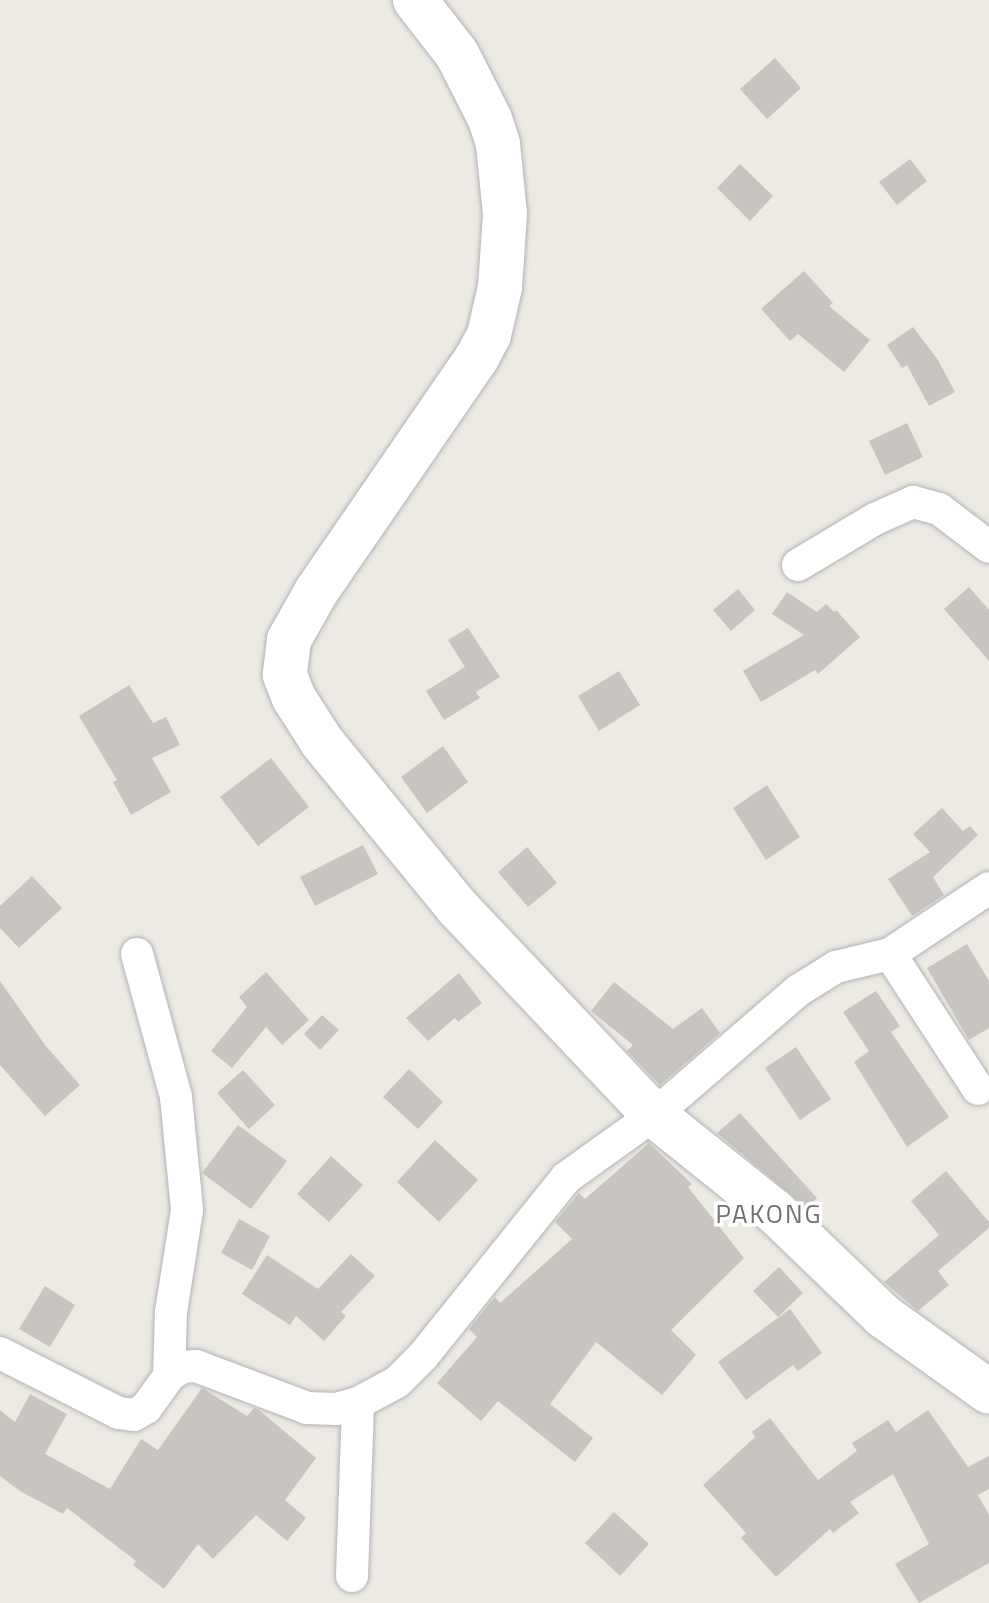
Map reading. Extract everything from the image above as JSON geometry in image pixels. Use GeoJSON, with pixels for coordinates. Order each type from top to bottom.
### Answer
{"type":"FeatureCollection","features":[{"type":"Feature","properties":{"kind":"street"},"geometry":{"type":"LineString","coordinates":[[415,0],[475,84],[498,144],[505,214],[496,311],[483,347],[452,397],[316,592],[289,640],[285,675],[294,698],[322,742],[458,908],[654,1115],[774,1211],[883,1316],[989,1392]]}},
{"type":"Feature","properties":{"kind":"street"},"geometry":{"type":"LineString","coordinates":[[798,565],[875,519],[913,502],[939,509],[989,547]]}},
{"type":"Feature","properties":{"kind":"street"},"geometry":{"type":"LineString","coordinates":[[0,1353],[119,1413],[134,1415],[146,1408],[169,1376],[182,1367],[196,1366],[307,1408],[336,1409],[358,1403],[397,1382],[423,1356],[566,1178],[654,1115],[799,990],[836,967],[890,954],[989,888]]}},
{"type":"Feature","properties":{"kind":"street"},"geometry":{"type":"LineString","coordinates":[[137,954],[176,1097],[187,1210],[171,1312],[169,1376]]}},
{"type":"Feature","properties":{"kind":"street"},"geometry":{"type":"LineString","coordinates":[[890,954],[978,1089]]}},
{"type":"Feature","properties":{"kind":"street"},"geometry":{"type":"LineString","coordinates":[[352,1576],[358,1403]]}},
{"type":"Feature","properties":{"kind":"building"},"geometry":{"type":"Polygon","coordinates":[[[775,58],[801,88],[767,119],[740,89],[775,58]]]}},
{"type":"Feature","properties":{"kind":"building"},"geometry":{"type":"Polygon","coordinates":[[[910,159],[927,181],[897,205],[879,182],[910,159]]]}},
{"type":"Feature","properties":{"kind":"building"},"geometry":{"type":"Polygon","coordinates":[[[740,164],[773,196],[750,221],[717,188],[740,164]]]}},
{"type":"Feature","properties":{"kind":"building"},"geometry":{"type":"Polygon","coordinates":[[[804,271],[833,303],[829,306],[870,340],[844,372],[798,334],[790,341],[761,309],[804,271]]]}},
{"type":"Feature","properties":{"kind":"building"},"geometry":{"type":"Polygon","coordinates":[[[913,327],[938,360],[955,392],[929,406],[907,365],[902,368],[887,345],[913,327]]]}},
{"type":"Feature","properties":{"kind":"building"},"geometry":{"type":"Polygon","coordinates":[[[907,423],[923,457],[885,475],[869,441],[907,423]]]}},
{"type":"Feature","properties":{"kind":"building"},"geometry":{"type":"Polygon","coordinates":[[[969,587],[989,610],[989,661],[944,609],[969,587]]]}},
{"type":"Feature","properties":{"kind":"building"},"geometry":{"type":"Polygon","coordinates":[[[738,589],[755,610],[731,631],[713,610],[738,589]]]}},
{"type":"Feature","properties":{"kind":"building"},"geometry":{"type":"Polygon","coordinates":[[[787,592],[817,612],[826,604],[834,612],[836,610],[860,637],[818,674],[815,670],[761,702],[743,671],[804,635],[772,614],[787,592]]]}},
{"type":"Feature","properties":{"kind":"building"},"geometry":{"type":"Polygon","coordinates":[[[468,628],[500,677],[476,692],[480,698],[444,720],[426,691],[465,667],[448,640],[468,628]]]}},
{"type":"Feature","properties":{"kind":"building"},"geometry":{"type":"Polygon","coordinates":[[[619,671],[640,705],[599,731],[578,696],[619,671]]]}},
{"type":"Feature","properties":{"kind":"building"},"geometry":{"type":"Polygon","coordinates":[[[129,685],[153,723],[166,717],[180,745],[152,758],[171,792],[131,815],[113,782],[117,780],[79,716],[129,685]]]}},
{"type":"Feature","properties":{"kind":"building"},"geometry":{"type":"Polygon","coordinates":[[[443,746],[468,782],[427,813],[401,777],[443,746]]]}},
{"type":"Feature","properties":{"kind":"building"},"geometry":{"type":"Polygon","coordinates":[[[271,758],[309,807],[258,846],[220,797],[271,758]]]}},
{"type":"Feature","properties":{"kind":"building"},"geometry":{"type":"Polygon","coordinates":[[[767,785],[800,837],[766,860],[733,808],[767,785]]]}},
{"type":"Feature","properties":{"kind":"building"},"geometry":{"type":"Polygon","coordinates":[[[942,808],[963,831],[970,826],[978,835],[933,877],[944,895],[912,916],[888,879],[930,852],[913,834],[942,808]]]}},
{"type":"Feature","properties":{"kind":"building"},"geometry":{"type":"Polygon","coordinates":[[[363,845],[378,874],[315,906],[300,877],[363,845]]]}},
{"type":"Feature","properties":{"kind":"building"},"geometry":{"type":"Polygon","coordinates":[[[527,847],[557,883],[528,907],[498,872],[527,847]]]}},
{"type":"Feature","properties":{"kind":"building"},"geometry":{"type":"Polygon","coordinates":[[[32,876],[62,908],[19,948],[0,928],[0,906],[32,876]]]}},
{"type":"Feature","properties":{"kind":"building"},"geometry":{"type":"Polygon","coordinates":[[[967,944],[989,981],[989,1028],[969,1040],[927,968],[967,944]]]}},
{"type":"Feature","properties":{"kind":"building"},"geometry":{"type":"Polygon","coordinates":[[[266,972],[309,1020],[282,1045],[266,1027],[232,1068],[211,1051],[247,1007],[239,997],[266,972]]]}},
{"type":"Feature","properties":{"kind":"building"},"geometry":{"type":"Polygon","coordinates":[[[459,973],[482,1003],[458,1022],[455,1018],[428,1041],[406,1018],[459,973]]]}},
{"type":"Feature","properties":{"kind":"building"},"geometry":{"type":"Polygon","coordinates":[[[0,981],[45,1045],[80,1085],[45,1116],[0,1065],[0,981]]]}},
{"type":"Feature","properties":{"kind":"building"},"geometry":{"type":"Polygon","coordinates":[[[614,982],[673,1029],[702,1008],[720,1033],[660,1085],[627,1051],[633,1045],[591,1011],[614,982]]]}},
{"type":"Feature","properties":{"kind":"building"},"geometry":{"type":"Polygon","coordinates":[[[876,991],[900,1026],[891,1032],[949,1117],[907,1147],[854,1062],[869,1051],[843,1012],[876,991]]]}},
{"type":"Feature","properties":{"kind":"building"},"geometry":{"type":"Polygon","coordinates":[[[322,1015],[339,1030],[320,1050],[304,1034],[322,1015]]]}},
{"type":"Feature","properties":{"kind":"building"},"geometry":{"type":"Polygon","coordinates":[[[796,1047],[831,1099],[800,1120],[765,1068],[796,1047]]]}},
{"type":"Feature","properties":{"kind":"building"},"geometry":{"type":"Polygon","coordinates":[[[409,1069],[443,1102],[418,1129],[383,1097],[409,1069]]]}},
{"type":"Feature","properties":{"kind":"building"},"geometry":{"type":"Polygon","coordinates":[[[243,1070],[275,1105],[249,1129],[217,1093],[243,1070]]]}},
{"type":"Feature","properties":{"kind":"building"},"geometry":{"type":"Polygon","coordinates":[[[740,1113],[817,1198],[807,1208],[717,1133],[740,1113]]]}},
{"type":"Feature","properties":{"kind":"building"},"geometry":{"type":"Polygon","coordinates":[[[238,1125],[287,1161],[251,1209],[202,1173],[238,1125]]]}},
{"type":"Feature","properties":{"kind":"building"},"geometry":{"type":"Polygon","coordinates":[[[435,1140],[478,1180],[439,1222],[397,1182],[435,1140]]]}},
{"type":"Feature","properties":{"kind":"building"},"geometry":{"type":"Polygon","coordinates":[[[649,1143],[692,1184],[688,1187],[744,1258],[671,1330],[696,1355],[662,1395],[596,1342],[550,1404],[593,1438],[575,1462],[498,1401],[481,1421],[437,1383],[477,1337],[469,1329],[495,1297],[500,1303],[572,1239],[555,1222],[579,1193],[585,1199],[649,1143]]]}},
{"type":"Feature","properties":{"kind":"building"},"geometry":{"type":"Polygon","coordinates":[[[331,1156],[363,1185],[329,1222],[297,1194],[331,1156]]]}},
{"type":"Feature","properties":{"kind":"building"},"geometry":{"type":"Polygon","coordinates":[[[946,1171],[989,1222],[989,1228],[938,1271],[949,1285],[918,1311],[884,1282],[939,1235],[911,1201],[946,1171]]]}},
{"type":"Feature","properties":{"kind":"building"},"geometry":{"type":"Polygon","coordinates":[[[239,1219],[270,1236],[252,1270],[221,1253],[239,1219]]]}},
{"type":"Feature","properties":{"kind":"building"},"geometry":{"type":"Polygon","coordinates":[[[351,1254],[375,1276],[341,1312],[346,1316],[324,1341],[296,1316],[290,1325],[242,1294],[267,1255],[318,1289],[351,1254]]]}},
{"type":"Feature","properties":{"kind":"building"},"geometry":{"type":"Polygon","coordinates":[[[779,1267],[803,1293],[778,1317],[753,1291],[779,1267]]]}},
{"type":"Feature","properties":{"kind":"building"},"geometry":{"type":"Polygon","coordinates":[[[45,1286],[75,1305],[50,1347],[19,1329],[45,1286]]]}},
{"type":"Feature","properties":{"kind":"building"},"geometry":{"type":"Polygon","coordinates":[[[790,1309],[822,1353],[798,1371],[793,1365],[746,1400],[718,1362],[790,1309]]]}},
{"type":"Feature","properties":{"kind":"building"},"geometry":{"type":"Polygon","coordinates":[[[202,1388],[247,1416],[254,1408],[259,1410],[316,1458],[285,1500],[306,1518],[287,1541],[256,1515],[213,1559],[198,1544],[164,1589],[133,1565],[136,1561],[67,1508],[63,1514],[20,1491],[0,1476],[0,1410],[15,1422],[30,1394],[67,1414],[45,1454],[110,1489],[141,1439],[158,1450],[202,1388]]]}},
{"type":"Feature","properties":{"kind":"building"},"geometry":{"type":"Polygon","coordinates":[[[928,1410],[968,1467],[989,1456],[989,1489],[978,1495],[989,1515],[989,1563],[919,1603],[895,1564],[929,1544],[893,1474],[850,1502],[859,1513],[833,1533],[830,1529],[776,1577],[741,1538],[746,1533],[703,1485],[755,1437],[752,1432],[770,1418],[818,1480],[857,1451],[852,1443],[888,1420],[896,1432],[928,1410]]]}},
{"type":"Feature","properties":{"kind":"building"},"geometry":{"type":"Polygon","coordinates":[[[614,1512],[649,1544],[620,1576],[585,1543],[614,1512]]]}},
{"type":"Feature","properties":{"kind":"district","name":"PAKONG"},"geometry":{"type":"Point","coordinates":[769,1214]}}]}
